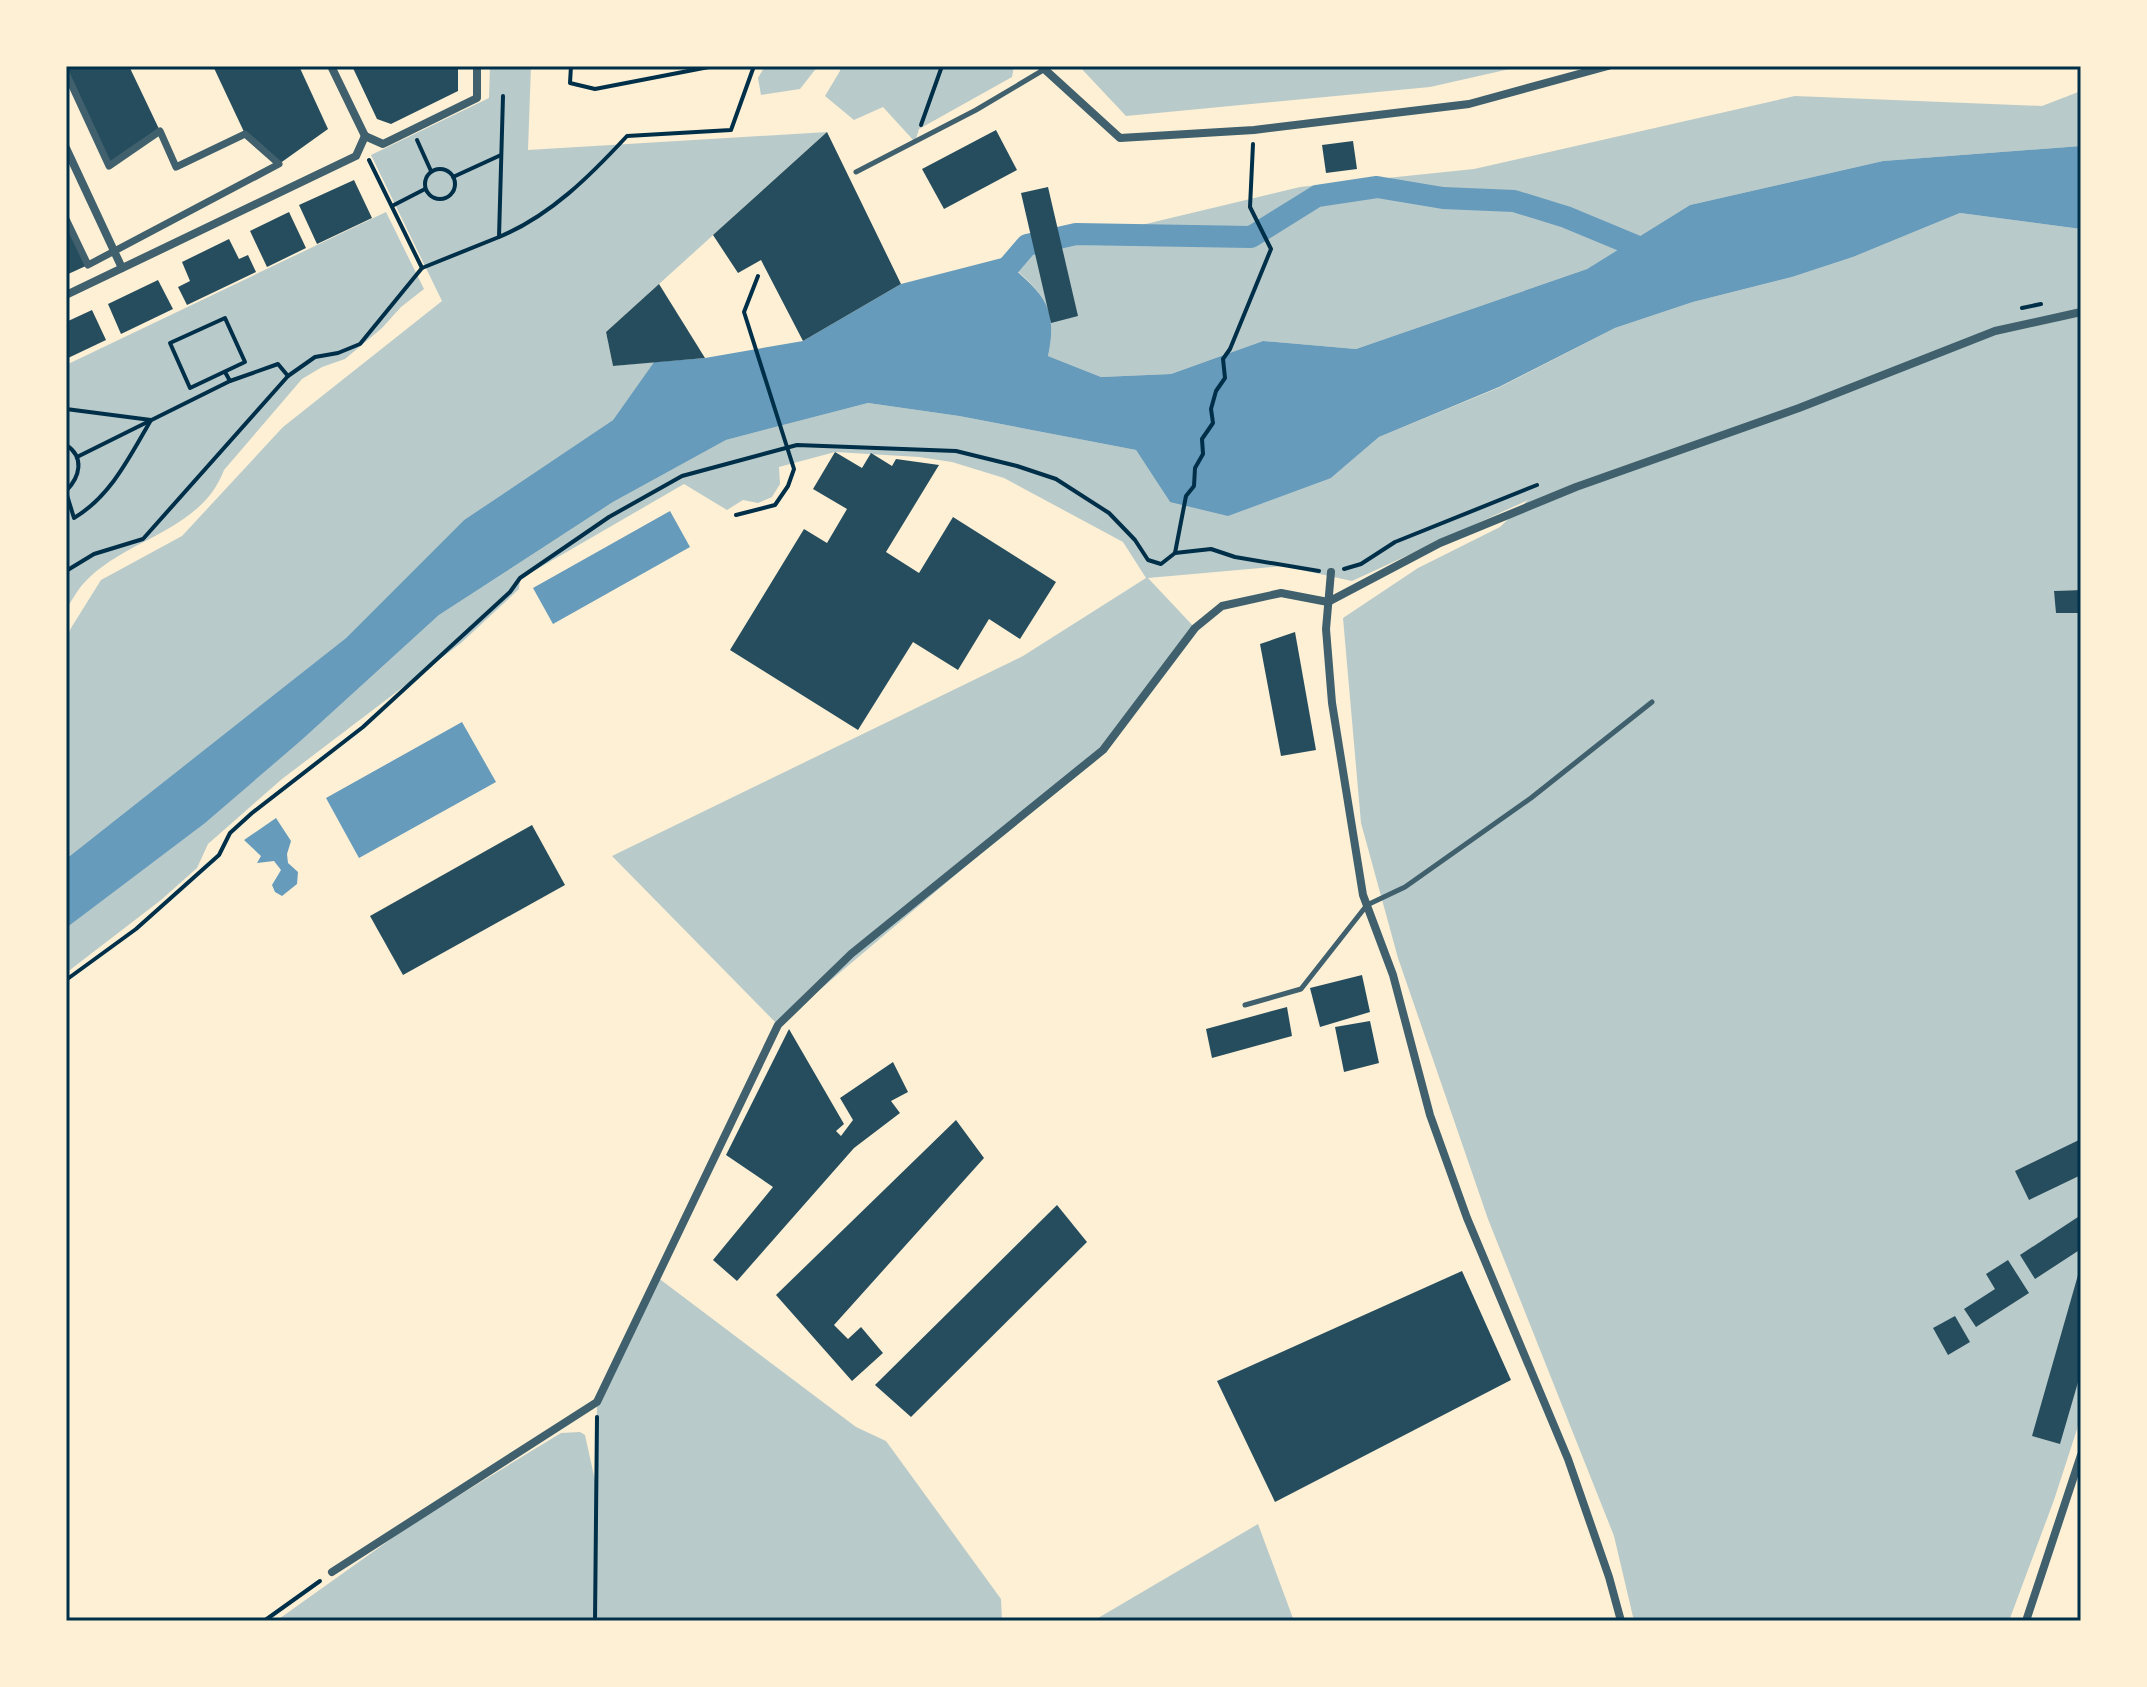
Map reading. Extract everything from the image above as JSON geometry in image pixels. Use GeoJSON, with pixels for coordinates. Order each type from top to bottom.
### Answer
{"type":"FeatureCollection","features":[{"type":"Feature","properties":{"kind":"street"},"geometry":{"type":"LineString","coordinates":[[331,66],[365,136],[383,144],[477,98],[477,66]]}},
{"type":"Feature","properties":{"kind":"street"},"geometry":{"type":"LineString","coordinates":[[1043,68],[1120,138],[1254,130],[1469,104],[1608,66]]}},
{"type":"Feature","properties":{"kind":"street"},"geometry":{"type":"LineString","coordinates":[[66,73],[109,166],[160,131],[176,167],[245,134],[279,164],[88,265],[66,219]]}},
{"type":"Feature","properties":{"kind":"street"},"geometry":{"type":"LineString","coordinates":[[66,295],[356,156],[365,136]]}},
{"type":"Feature","properties":{"kind":"street"},"geometry":{"type":"LineString","coordinates":[[66,148],[122,268]]}},
{"type":"Feature","properties":{"kind":"street"},"geometry":{"type":"LineString","coordinates":[[332,1572],[597,1402],[778,1025],[851,954],[1103,750],[1195,628],[1222,606],[1281,593],[1328,602],[1440,543],[1576,487],[1799,408],[1995,331],[2081,312]]}},
{"type":"Feature","properties":{"kind":"street"},"geometry":{"type":"LineString","coordinates":[[1331,572],[1326,629],[1332,703],[1348,813],[1367,905],[1393,975],[1430,1115],[1467,1218],[1568,1459],[1621,1621]]}},
{"type":"Feature","properties":{"kind":"street"},"geometry":{"type":"LineString","coordinates":[[2026,1621],[2081,1455]]}},
{"type":"Feature","properties":{"kind":"lane"},"geometry":{"type":"LineString","coordinates":[[856,172],[976,110],[1043,68]]}},
{"type":"Feature","properties":{"kind":"lane"},"geometry":{"type":"LineString","coordinates":[[1245,1005],[1301,989],[1367,905],[1405,887],[1531,798],[1652,702]]}},
{"type":"Feature","properties":{"kind":"path"},"geometry":{"type":"LineString","coordinates":[[571,66],[570,83],[595,89],[714,66]]}},
{"type":"Feature","properties":{"kind":"path"},"geometry":{"type":"LineString","coordinates":[[66,571],[94,554],[143,539],[288,376],[315,357],[338,353],[360,344],[422,268],[499,237],[545,212],[584,182],[627,136],[731,130],[754,66]]}},
{"type":"Feature","properties":{"kind":"path"},"geometry":{"type":"LineString","coordinates":[[915,142],[942,66]]}},
{"type":"Feature","properties":{"kind":"path"},"geometry":{"type":"LineString","coordinates":[[499,237],[503,96]]}},
{"type":"Feature","properties":{"kind":"path"},"geometry":{"type":"LineString","coordinates":[[1175,553],[1186,496],[1194,486],[1195,468],[1203,454],[1202,439],[1213,423],[1211,409],[1216,391],[1225,378],[1223,359],[1230,349],[1271,249],[1250,207],[1254,130]]}},
{"type":"Feature","properties":{"kind":"path"},"geometry":{"type":"LineString","coordinates":[[416,137],[431,171]]}},
{"type":"Feature","properties":{"kind":"path"},"geometry":{"type":"LineString","coordinates":[[453,177],[501,155]]}},
{"type":"Feature","properties":{"kind":"path"},"geometry":{"type":"LineString","coordinates":[[369,160],[422,268]]}},
{"type":"Feature","properties":{"kind":"path"},"geometry":{"type":"LineString","coordinates":[[444,169],[453,177],[453,191],[448,196],[435,198],[425,189],[431,171],[444,169]]}},
{"type":"Feature","properties":{"kind":"path"},"geometry":{"type":"LineString","coordinates":[[391,206],[425,189]]}},
{"type":"Feature","properties":{"kind":"path"},"geometry":{"type":"LineString","coordinates":[[736,515],[775,505],[788,486],[794,469],[744,312],[758,276]]}},
{"type":"Feature","properties":{"kind":"path"},"geometry":{"type":"LineString","coordinates":[[225,318],[245,362],[225,372],[190,388],[170,343],[225,318]]}},
{"type":"Feature","properties":{"kind":"path"},"geometry":{"type":"LineString","coordinates":[[77,457],[261,368],[278,364],[288,376]]}},
{"type":"Feature","properties":{"kind":"path"},"geometry":{"type":"LineString","coordinates":[[225,372],[230,381]]}},
{"type":"Feature","properties":{"kind":"path"},"geometry":{"type":"LineString","coordinates":[[66,409],[151,420]]}},
{"type":"Feature","properties":{"kind":"path"},"geometry":{"type":"LineString","coordinates":[[66,520],[91,508],[103,496],[112,480],[125,467],[151,420]]}},
{"type":"Feature","properties":{"kind":"path"},"geometry":{"type":"LineString","coordinates":[[66,445],[77,457],[79,470],[75,482],[66,491],[74,518]]}},
{"type":"Feature","properties":{"kind":"path"},"geometry":{"type":"LineString","coordinates":[[66,980],[136,929],[219,855],[230,833],[394,700],[510,592],[520,578],[609,517],[682,476],[797,445],[956,451],[1056,479],[1109,513],[1135,540],[1148,560],[1161,564],[1175,553],[1211,549],[1271,564],[1331,572]]}},
{"type":"Feature","properties":{"kind":"path"},"geometry":{"type":"LineString","coordinates":[[595,1621],[597,1402]]}},
{"type":"Feature","properties":{"kind":"path"},"geometry":{"type":"LineString","coordinates":[[264,1621],[332,1572]]}},
{"type":"Feature","properties":{"kind":"shaded area"},"geometry":{"type":"Polygon","coordinates":[[[490,66],[531,66],[528,150],[827,132],[606,332],[613,366],[654,362],[613,420],[464,520],[346,638],[66,859],[66,640],[71,628],[101,580],[182,536],[283,427],[442,301],[371,155],[489,98],[490,66]]]}},
{"type":"Feature","properties":{"kind":"shaded area"},"geometry":{"type":"Polygon","coordinates":[[[765,66],[818,66],[800,89],[761,95],[758,78],[765,66]]]}},
{"type":"Feature","properties":{"kind":"shaded area"},"geometry":{"type":"Polygon","coordinates":[[[840,66],[1014,66],[1012,77],[919,129],[915,142],[883,107],[854,120],[825,96],[840,66]]]}},
{"type":"Feature","properties":{"kind":"shaded area"},"geometry":{"type":"Polygon","coordinates":[[[1079,66],[1523,66],[1430,87],[1126,116],[1079,66]]]}},
{"type":"Feature","properties":{"kind":"shaded area"},"geometry":{"type":"Polygon","coordinates":[[[2081,91],[2081,146],[1883,161],[1690,205],[1587,269],[1356,349],[1263,341],[1171,374],[1101,377],[1048,356],[1051,323],[1043,299],[1003,258],[1300,187],[1474,169],[1795,96],[2042,106],[2081,91]]]}},
{"type":"Feature","properties":{"kind":"shaded area"},"geometry":{"type":"Polygon","coordinates":[[[386,212],[424,289],[345,359],[322,367],[302,379],[224,470],[213,491],[198,507],[101,568],[81,586],[66,609],[66,365],[386,212]]]}},
{"type":"Feature","properties":{"kind":"shaded area"},"geometry":{"type":"Polygon","coordinates":[[[1960,213],[2081,229],[2081,590],[2054,591],[2057,613],[2081,613],[2081,1417],[2009,1621],[1634,1621],[1614,1536],[1488,1219],[1398,958],[1361,823],[1343,618],[1418,568],[1500,527],[1528,500],[1352,581],[1283,566],[1148,578],[1195,628],[1103,750],[778,1025],[612,856],[1023,656],[1146,578],[1123,542],[1004,478],[952,462],[835,452],[779,467],[780,484],[772,497],[758,503],[743,500],[727,510],[684,484],[520,579],[519,589],[461,643],[282,779],[208,844],[197,868],[161,900],[66,973],[66,928],[305,737],[439,615],[613,502],[726,440],[868,403],[959,416],[1136,450],[1170,502],[1331,478],[1379,437],[1498,388],[1615,328],[1693,302],[1792,277],[1853,257],[1960,213]]]}},
{"type":"Feature","properties":{"kind":"shaded area"},"geometry":{"type":"Polygon","coordinates":[[[657,1277],[856,1427],[886,1441],[1001,1599],[1002,1621],[276,1621],[412,1524],[561,1433],[580,1432],[585,1435],[596,1485],[597,1402],[657,1277]]]}},
{"type":"Feature","properties":{"kind":"shaded area"},"geometry":{"type":"Polygon","coordinates":[[[1258,1524],[1294,1621],[1093,1621],[1258,1524]]]}},
{"type":"Feature","properties":{"kind":"water"},"geometry":{"type":"Polygon","coordinates":[[[2081,146],[2081,229],[1960,213],[1853,257],[1792,277],[1693,302],[1615,328],[1499,387],[1379,437],[1331,478],[1228,516],[1170,502],[1136,450],[959,416],[868,403],[726,440],[613,502],[439,615],[205,823],[66,928],[66,859],[346,638],[464,520],[613,420],[654,362],[705,358],[803,341],[901,284],[1002,258],[1043,299],[1051,323],[1048,356],[1101,377],[1171,374],[1263,341],[1356,349],[1587,269],[1690,205],[1883,161],[2081,146]]]}},
{"type":"Feature","properties":{"kind":"water"},"geometry":{"type":"Polygon","coordinates":[[[670,511],[690,547],[553,624],[533,588],[670,511]]]}},
{"type":"Feature","properties":{"kind":"water"},"geometry":{"type":"Polygon","coordinates":[[[462,722],[496,782],[359,858],[326,798],[462,722]]]}},
{"type":"Feature","properties":{"kind":"water"},"geometry":{"type":"Polygon","coordinates":[[[276,818],[291,841],[288,863],[298,872],[297,884],[282,896],[275,892],[272,885],[281,870],[274,861],[257,863],[261,856],[244,840],[276,818]]]}},
{"type":"Feature","properties":{"kind":"building"},"geometry":{"type":"Polygon","coordinates":[[[66,66],[129,66],[160,131],[109,166],[66,73],[66,66]]]}},
{"type":"Feature","properties":{"kind":"building"},"geometry":{"type":"Polygon","coordinates":[[[213,66],[299,66],[328,129],[279,164],[245,134],[213,66]]]}},
{"type":"Feature","properties":{"kind":"building"},"geometry":{"type":"Polygon","coordinates":[[[352,66],[458,66],[458,91],[391,124],[377,119],[352,66]]]}},
{"type":"Feature","properties":{"kind":"building"},"geometry":{"type":"Polygon","coordinates":[[[996,130],[1017,170],[944,209],[922,169],[996,130]]]}},
{"type":"Feature","properties":{"kind":"building"},"geometry":{"type":"Polygon","coordinates":[[[827,132],[901,284],[803,341],[761,260],[738,273],[713,235],[827,132]]]}},
{"type":"Feature","properties":{"kind":"building"},"geometry":{"type":"Polygon","coordinates":[[[1353,141],[1357,169],[1326,173],[1322,145],[1353,141]]]}},
{"type":"Feature","properties":{"kind":"building"},"geometry":{"type":"Polygon","coordinates":[[[354,180],[372,218],[317,244],[299,205],[354,180]]]}},
{"type":"Feature","properties":{"kind":"building"},"geometry":{"type":"Polygon","coordinates":[[[1048,187],[1078,316],[1051,323],[1021,193],[1048,187]]]}},
{"type":"Feature","properties":{"kind":"building"},"geometry":{"type":"Polygon","coordinates":[[[289,212],[306,248],[267,267],[250,231],[289,212]]]}},
{"type":"Feature","properties":{"kind":"building"},"geometry":{"type":"Polygon","coordinates":[[[66,219],[88,265],[66,275],[66,219]]]}},
{"type":"Feature","properties":{"kind":"building"},"geometry":{"type":"Polygon","coordinates":[[[229,239],[239,259],[248,255],[256,272],[187,305],[178,287],[190,281],[182,262],[229,239]]]}},
{"type":"Feature","properties":{"kind":"building"},"geometry":{"type":"Polygon","coordinates":[[[158,280],[173,309],[121,334],[108,304],[158,280]]]}},
{"type":"Feature","properties":{"kind":"building"},"geometry":{"type":"Polygon","coordinates":[[[659,284],[705,358],[613,366],[606,332],[659,284]]]}},
{"type":"Feature","properties":{"kind":"building"},"geometry":{"type":"Polygon","coordinates":[[[92,310],[106,340],[66,359],[66,322],[92,310]]]}},
{"type":"Feature","properties":{"kind":"building"},"geometry":{"type":"Polygon","coordinates":[[[835,452],[862,468],[871,453],[892,466],[896,459],[939,465],[886,552],[919,573],[953,517],[1056,582],[1020,639],[989,619],[958,670],[913,642],[858,730],[730,650],[804,529],[827,543],[847,509],[813,489],[835,452]]]}},
{"type":"Feature","properties":{"kind":"building"},"geometry":{"type":"Polygon","coordinates":[[[2081,590],[2081,613],[2056,613],[2054,591],[2081,590]]]}},
{"type":"Feature","properties":{"kind":"building"},"geometry":{"type":"Polygon","coordinates":[[[1295,632],[1316,750],[1281,756],[1260,644],[1295,632]]]}},
{"type":"Feature","properties":{"kind":"building"},"geometry":{"type":"Polygon","coordinates":[[[532,825],[565,885],[403,975],[370,916],[532,825]]]}},
{"type":"Feature","properties":{"kind":"building"},"geometry":{"type":"Polygon","coordinates":[[[1362,975],[1370,1012],[1320,1027],[1310,988],[1362,975]]]}},
{"type":"Feature","properties":{"kind":"building"},"geometry":{"type":"Polygon","coordinates":[[[1287,1007],[1292,1036],[1212,1058],[1206,1029],[1287,1007]]]}},
{"type":"Feature","properties":{"kind":"building"},"geometry":{"type":"Polygon","coordinates":[[[1370,1021],[1379,1063],[1344,1072],[1335,1027],[1370,1021]]]}},
{"type":"Feature","properties":{"kind":"building"},"geometry":{"type":"Polygon","coordinates":[[[789,1029],[844,1124],[836,1131],[841,1136],[853,1120],[840,1098],[893,1062],[908,1092],[891,1101],[900,1113],[854,1148],[737,1281],[713,1260],[773,1187],[726,1155],[789,1029]]]}},
{"type":"Feature","properties":{"kind":"building"},"geometry":{"type":"Polygon","coordinates":[[[956,1120],[984,1158],[834,1325],[848,1339],[861,1327],[883,1353],[852,1381],[776,1295],[956,1120]]]}},
{"type":"Feature","properties":{"kind":"building"},"geometry":{"type":"Polygon","coordinates":[[[2081,1139],[2081,1175],[2029,1200],[2015,1171],[2081,1139]]]}},
{"type":"Feature","properties":{"kind":"building"},"geometry":{"type":"Polygon","coordinates":[[[1057,1205],[1087,1242],[911,1417],[875,1385],[1057,1205]]]}},
{"type":"Feature","properties":{"kind":"building"},"geometry":{"type":"Polygon","coordinates":[[[2081,1215],[2081,1249],[2035,1279],[2020,1255],[2081,1215]]]}},
{"type":"Feature","properties":{"kind":"building"},"geometry":{"type":"Polygon","coordinates":[[[2008,1260],[2029,1293],[1976,1327],[1964,1309],[1995,1289],[1986,1274],[2008,1260]]]}},
{"type":"Feature","properties":{"kind":"building"},"geometry":{"type":"Polygon","coordinates":[[[2080,1268],[2081,1372],[2060,1444],[2032,1436],[2080,1268]]]}},
{"type":"Feature","properties":{"kind":"building"},"geometry":{"type":"Polygon","coordinates":[[[1462,1271],[1511,1380],[1275,1502],[1217,1381],[1462,1271]]]}},
{"type":"Feature","properties":{"kind":"building"},"geometry":{"type":"Polygon","coordinates":[[[1955,1316],[1970,1342],[1948,1355],[1933,1328],[1955,1316]]]}},
{"type":"Feature","properties":{"kind":"waterway"},"geometry":{"type":"LineString","coordinates":[[990,288],[1027,245],[1076,234],[1251,237],[1317,196],[1377,187],[1443,198],[1514,201],[1566,217],[1655,254]]}}]}
